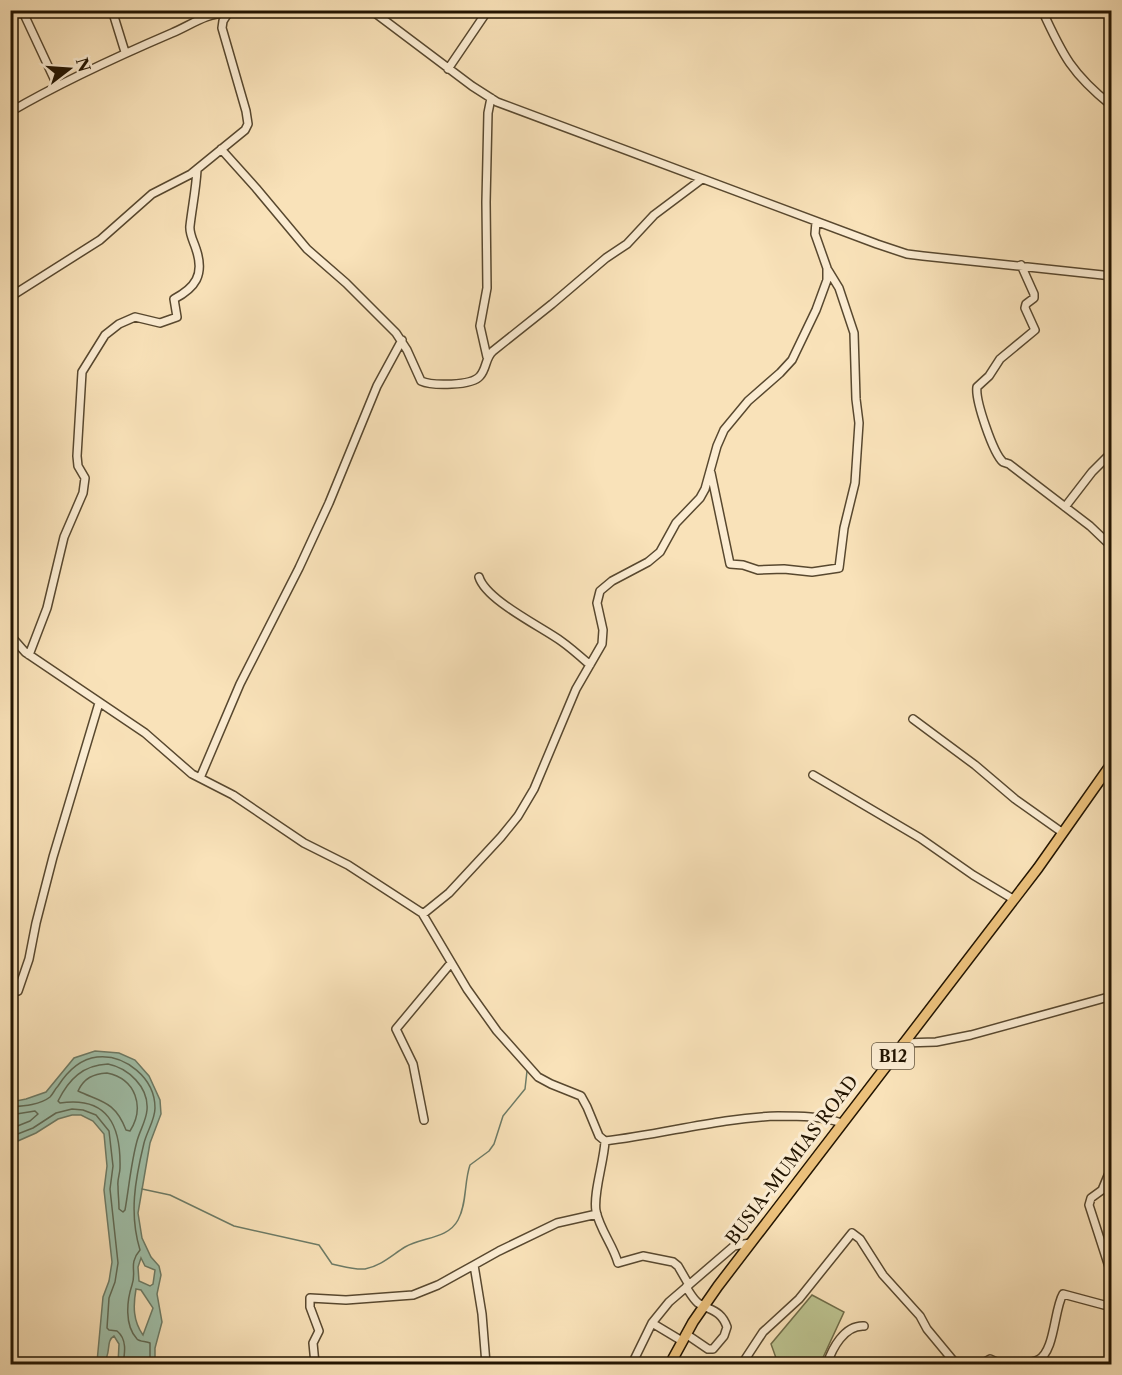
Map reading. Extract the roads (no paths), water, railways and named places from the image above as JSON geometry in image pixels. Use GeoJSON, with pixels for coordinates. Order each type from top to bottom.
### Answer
{"type":"FeatureCollection","features":[{"type":"Feature","properties":{"kind":"highway","name":"BUSIA-MUMIAS ROAD"},"geometry":{"type":"LineString","coordinates":[[670,1364],[704,1305],[1063,833],[1112,763]]}},
{"type":"Feature","properties":{"kind":"highway","name":"BUSIA-MUMIAS ROAD"},"geometry":{"type":"LineString","coordinates":[[678,1351],[678,1365]]}},
{"type":"Feature","properties":{"kind":"street"},"geometry":{"type":"LineString","coordinates":[[22,10],[57,85]]}},
{"type":"Feature","properties":{"kind":"street"},"geometry":{"type":"LineString","coordinates":[[112,10],[125,52]]}},
{"type":"Feature","properties":{"kind":"street"},"geometry":{"type":"LineString","coordinates":[[371,10],[491,99],[520,112],[816,222],[907,254],[1112,276]]}},
{"type":"Feature","properties":{"kind":"street"},"geometry":{"type":"LineString","coordinates":[[448,69],[488,10]]}},
{"type":"Feature","properties":{"kind":"street"},"geometry":{"type":"LineString","coordinates":[[1042,10],[1055,41],[1068,62],[1087,85],[1112,106]]}},
{"type":"Feature","properties":{"kind":"street"},"geometry":{"type":"LineString","coordinates":[[10,112],[57,85],[125,52],[207,16],[229,12]]}},
{"type":"Feature","properties":{"kind":"street"},"geometry":{"type":"LineString","coordinates":[[10,297],[99,240],[156,191],[197,170],[245,130],[248,121],[222,28],[223,21],[229,12]]}},
{"type":"Feature","properties":{"kind":"street"},"geometry":{"type":"LineString","coordinates":[[488,357],[480,323],[487,288],[486,202],[488,113],[491,99]]}},
{"type":"Feature","properties":{"kind":"street"},"geometry":{"type":"LineString","coordinates":[[221,149],[307,249],[346,283],[402,340],[420,380],[445,384],[471,381],[482,374],[488,357],[578,281],[627,244],[654,215],[702,178]]}},
{"type":"Feature","properties":{"kind":"street"},"geometry":{"type":"LineString","coordinates":[[29,655],[47,608],[64,537],[84,493],[85,478],[78,466],[77,456],[83,370],[105,335],[119,324],[137,317],[160,323],[177,316],[174,299],[194,286],[198,273],[198,255],[190,227],[197,170]]}},
{"type":"Feature","properties":{"kind":"street"},"geometry":{"type":"LineString","coordinates":[[423,914],[448,892],[518,816],[542,775],[576,689],[603,640],[597,603],[600,591],[612,581],[657,555],[676,523],[703,492],[724,430],[748,401],[792,360],[822,296],[827,280],[826,268],[815,234],[816,222]]}},
{"type":"Feature","properties":{"kind":"street"},"geometry":{"type":"LineString","coordinates":[[1021,265],[1034,294],[1024,308],[1035,331],[1000,359],[989,376],[977,385],[976,393],[987,432],[999,459],[1012,466],[1096,531],[1112,547]]}},
{"type":"Feature","properties":{"kind":"street"},"geometry":{"type":"LineString","coordinates":[[711,472],[730,564],[758,570],[784,569],[812,572],[839,568],[844,528],[855,483],[859,423],[853,329],[839,288],[826,268]]}},
{"type":"Feature","properties":{"kind":"street"},"geometry":{"type":"LineString","coordinates":[[200,778],[240,684],[299,568],[377,386],[402,340]]}},
{"type":"Feature","properties":{"kind":"street"},"geometry":{"type":"LineString","coordinates":[[1065,507],[1092,472],[1112,452]]}},
{"type":"Feature","properties":{"kind":"street"},"geometry":{"type":"LineString","coordinates":[[479,577],[483,587],[498,600],[562,641],[590,665]]}},
{"type":"Feature","properties":{"kind":"street"},"geometry":{"type":"LineString","coordinates":[[10,635],[29,655],[145,733],[187,770],[233,795],[304,843],[348,865],[423,914],[487,1018],[531,1071],[551,1084],[583,1098],[599,1136],[605,1141]]}},
{"type":"Feature","properties":{"kind":"street"},"geometry":{"type":"LineString","coordinates":[[18,991],[30,959],[36,923],[53,857],[99,703]]}},
{"type":"Feature","properties":{"kind":"street"},"geometry":{"type":"LineString","coordinates":[[913,719],[975,765],[1015,799],[1063,833]]}},
{"type":"Feature","properties":{"kind":"street"},"geometry":{"type":"LineString","coordinates":[[813,776],[920,838],[973,875],[1013,899]]}},
{"type":"Feature","properties":{"kind":"street"},"geometry":{"type":"LineString","coordinates":[[424,1120],[413,1064],[396,1029],[452,963]]}},
{"type":"Feature","properties":{"kind":"street"},"geometry":{"type":"LineString","coordinates":[[903,1043],[936,1042],[964,1036],[1112,996]]}},
{"type":"Feature","properties":{"kind":"street"},"geometry":{"type":"LineString","coordinates":[[605,1141],[719,1120],[749,1117],[815,1117],[842,1123]]}},
{"type":"Feature","properties":{"kind":"street"},"geometry":{"type":"LineString","coordinates":[[605,1141],[596,1202],[597,1214],[618,1263],[643,1256],[674,1262],[696,1301],[712,1309],[728,1327],[716,1347],[710,1349],[652,1323]]}},
{"type":"Feature","properties":{"kind":"street"},"geometry":{"type":"LineString","coordinates":[[1112,1166],[1104,1188],[1091,1198],[1089,1205],[1112,1276]]}},
{"type":"Feature","properties":{"kind":"street"},"geometry":{"type":"LineString","coordinates":[[315,1365],[313,1346],[319,1333],[310,1307],[310,1298],[346,1300],[415,1295],[557,1223],[597,1214]]}},
{"type":"Feature","properties":{"kind":"street"},"geometry":{"type":"LineString","coordinates":[[742,1365],[763,1332],[799,1299],[852,1233],[860,1239],[884,1275],[920,1316],[927,1329],[956,1365]]}},
{"type":"Feature","properties":{"kind":"street"},"geometry":{"type":"LineString","coordinates":[[632,1365],[652,1323],[669,1302],[734,1246],[750,1243]]}},
{"type":"Feature","properties":{"kind":"street"},"geometry":{"type":"LineString","coordinates":[[474,1265],[482,1314],[486,1365]]}},
{"type":"Feature","properties":{"kind":"street"},"geometry":{"type":"LineString","coordinates":[[981,1365],[990,1359],[1001,1364],[1034,1362],[1043,1357],[1063,1294],[1104,1305],[1112,1304]]}},
{"type":"Feature","properties":{"kind":"street"},"geometry":{"type":"LineString","coordinates":[[827,1365],[836,1343],[853,1329],[864,1326]]}},
{"type":"Feature","properties":{"kind":"water"},"geometry":{"type":"Polygon","coordinates":[[[95,1051],[119,1053],[135,1060],[149,1076],[160,1100],[161,1114],[150,1143],[138,1213],[142,1238],[151,1257],[159,1266],[161,1275],[157,1294],[162,1322],[155,1348],[155,1364],[118,1364],[119,1344],[114,1336],[110,1341],[106,1360],[103,1363],[97,1362],[103,1297],[109,1281],[112,1262],[104,1190],[107,1166],[104,1134],[93,1121],[81,1115],[72,1115],[58,1119],[36,1133],[11,1144],[11,1102],[46,1092],[74,1058],[95,1051]],[[141,1258],[138,1267],[139,1281],[150,1286],[153,1284],[155,1270],[145,1266],[141,1258]],[[136,1289],[135,1313],[137,1324],[143,1335],[153,1308],[141,1290],[136,1289]]]}},
{"type":"Feature","properties":{"kind":"waterway"},"geometry":{"type":"LineString","coordinates":[[142,1189],[170,1195],[234,1226],[319,1245],[332,1264],[357,1269],[371,1268],[405,1247],[441,1234],[454,1226],[463,1207],[470,1165],[489,1151],[494,1144],[503,1116],[525,1089],[527,1071]]}}]}
